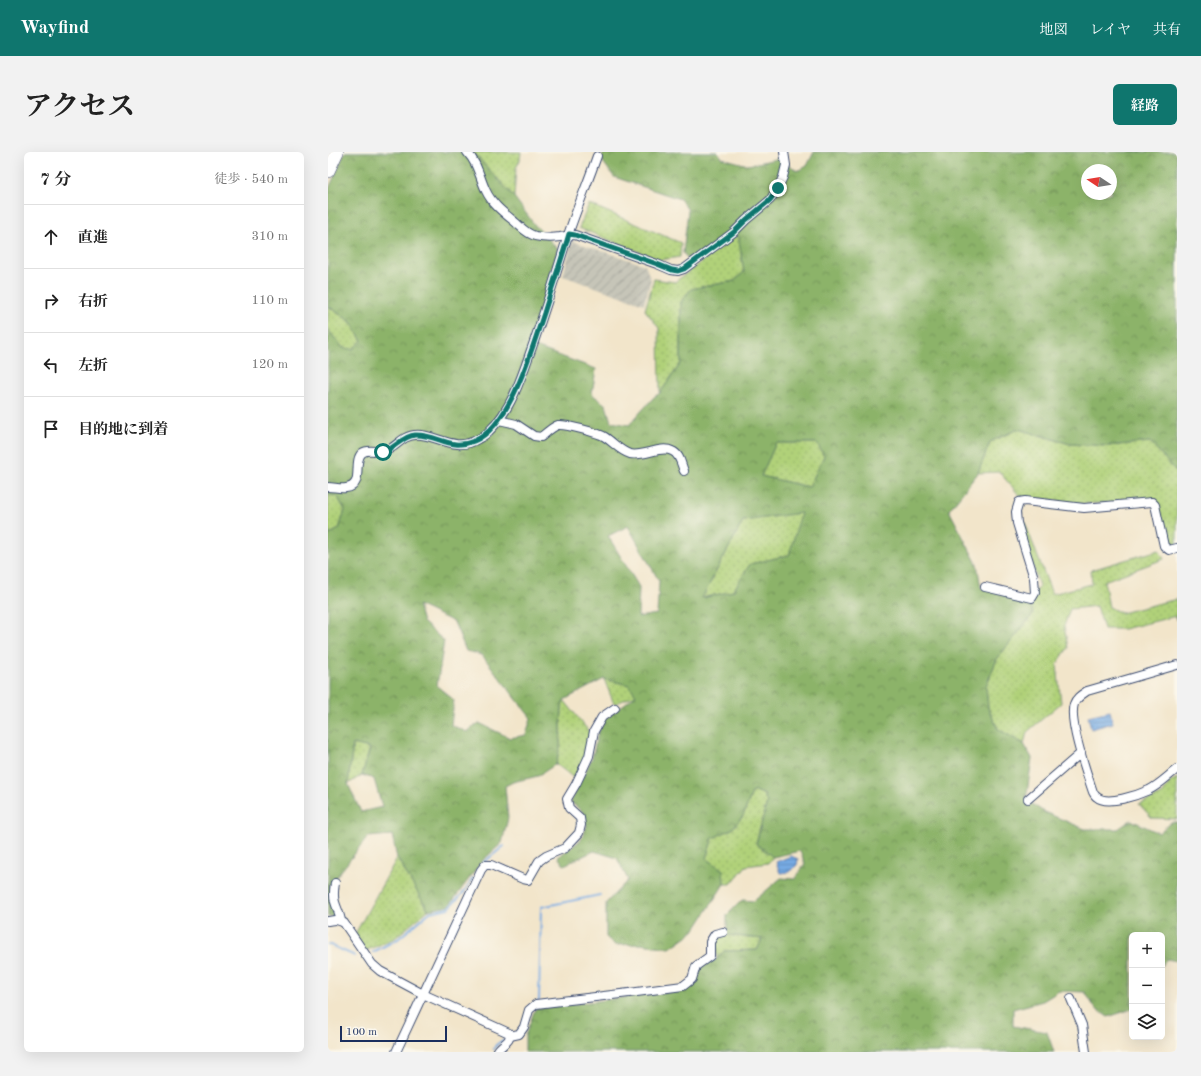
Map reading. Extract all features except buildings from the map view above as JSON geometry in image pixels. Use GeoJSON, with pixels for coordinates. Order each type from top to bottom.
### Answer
{"type":"FeatureCollection","features":[{"type":"Feature","properties":{"kind":"highway"},"geometry":{"type":"LineString","coordinates":[[328,170],[337,152]]}},
{"type":"Feature","properties":{"kind":"street"},"geometry":{"type":"LineString","coordinates":[[467,152],[477,166],[486,192],[498,209],[534,236],[546,238],[562,237],[569,234],[575,235],[678,271],[684,269],[734,232],[770,200],[783,177],[786,165],[784,152]]}},
{"type":"Feature","properties":{"kind":"street"},"geometry":{"type":"LineString","coordinates":[[328,487],[341,489],[352,487],[356,483],[359,457],[367,450],[383,452],[389,450],[413,435],[423,435],[458,445],[465,444],[476,440],[489,431],[498,420],[508,404],[523,372],[569,234],[597,156]]}},
{"type":"Feature","properties":{"kind":"street"},"geometry":{"type":"LineString","coordinates":[[498,420],[516,424],[534,436],[541,437],[553,428],[560,425],[598,433],[605,436],[620,449],[631,454],[642,454],[666,449],[673,451],[678,455],[684,471]]}},
{"type":"Feature","properties":{"kind":"street"},"geometry":{"type":"LineString","coordinates":[[985,587],[1032,598],[1035,593],[1034,578],[1017,523],[1016,512],[1019,502],[1025,501],[1084,508],[1152,502],[1155,505],[1164,546],[1169,550],[1177,548]]}},
{"type":"Feature","properties":{"kind":"street"},"geometry":{"type":"LineString","coordinates":[[1177,665],[1087,692],[1079,696],[1074,705],[1073,718],[1081,753],[1093,792],[1102,800],[1112,801],[1133,796],[1150,789],[1177,769]]}},
{"type":"Feature","properties":{"kind":"street"},"geometry":{"type":"LineString","coordinates":[[396,1052],[480,870],[485,865],[491,865],[528,880],[539,861],[546,856],[565,848],[579,833],[581,825],[580,818],[569,808],[566,799],[576,784],[589,756],[594,731],[602,717],[615,708]]}},
{"type":"Feature","properties":{"kind":"street"},"geometry":{"type":"LineString","coordinates":[[1028,798],[1081,753]]}},
{"type":"Feature","properties":{"kind":"street"},"geometry":{"type":"LineString","coordinates":[[335,883],[335,902],[340,916],[340,921]]}},
{"type":"Feature","properties":{"kind":"street"},"geometry":{"type":"LineString","coordinates":[[328,921],[337,920],[344,923],[372,964],[380,972],[423,994],[506,1031],[510,1036]]}},
{"type":"Feature","properties":{"kind":"street"},"geometry":{"type":"LineString","coordinates":[[510,1036],[519,1034],[524,1028],[529,1010],[536,1004],[629,994],[682,986],[692,979],[696,966],[710,956],[710,942],[715,934],[723,932]]}},
{"type":"Feature","properties":{"kind":"street"},"geometry":{"type":"LineString","coordinates":[[1071,999],[1082,1025],[1086,1052]]}},
{"type":"Feature","properties":{"kind":"street"},"geometry":{"type":"LineString","coordinates":[[497,1052],[500,1046],[506,1043],[510,1036]]}},
{"type":"Feature","properties":{"kind":"shaded area"},"geometry":{"type":"Polygon","coordinates":[[[572,241],[645,265],[651,280],[644,304],[563,276],[572,241]]]}},
{"type":"Feature","properties":{"kind":"green space"},"geometry":{"type":"Polygon","coordinates":[[[345,152],[473,152],[514,197],[534,224],[558,249],[530,345],[596,369],[592,394],[606,405],[611,422],[629,425],[654,397],[660,393],[681,363],[681,302],[691,289],[734,281],[744,272],[738,234],[689,260],[683,253],[688,210],[680,199],[614,177],[601,159],[604,152],[718,152],[722,158],[748,165],[781,158],[797,171],[807,166],[814,152],[1177,152],[1177,471],[1150,442],[1107,446],[1070,444],[1018,429],[990,442],[978,473],[949,510],[977,564],[981,588],[1029,601],[1033,614],[997,659],[986,686],[988,708],[998,729],[1024,744],[1032,758],[1026,800],[1044,812],[1085,829],[1118,829],[1131,820],[1159,833],[1171,822],[1177,822],[1177,961],[1167,959],[1165,962],[1165,932],[1129,932],[1129,1010],[1108,1017],[1095,1008],[1085,992],[1059,991],[1043,1001],[1013,1009],[1013,1026],[1047,1032],[1054,1052],[525,1052],[525,1036],[535,1009],[681,990],[697,981],[701,967],[717,959],[724,951],[757,950],[762,939],[727,935],[727,915],[742,900],[754,901],[781,878],[795,879],[805,864],[800,851],[773,857],[756,844],[767,802],[763,794],[753,790],[743,816],[732,829],[713,838],[706,858],[723,870],[724,884],[694,931],[670,948],[641,944],[615,945],[606,937],[606,903],[628,880],[617,858],[594,851],[564,865],[558,857],[581,840],[587,826],[582,811],[570,802],[592,758],[598,733],[605,719],[636,695],[629,685],[604,679],[564,700],[562,707],[560,747],[556,764],[538,776],[513,782],[505,786],[508,818],[502,843],[482,861],[449,906],[428,910],[397,858],[392,835],[368,837],[330,885],[336,916],[328,917],[328,535],[339,529],[345,510],[337,496],[328,495],[328,330],[343,348],[353,349],[362,341],[351,322],[328,306],[328,191],[345,152]],[[776,443],[761,476],[809,487],[824,456],[817,443],[776,443]],[[801,513],[743,521],[702,598],[733,591],[750,564],[789,555],[801,513]],[[628,526],[608,536],[639,587],[638,617],[657,614],[659,581],[628,526]],[[418,605],[423,622],[444,641],[437,686],[454,700],[451,725],[467,732],[479,723],[510,738],[526,735],[531,718],[482,655],[466,651],[454,622],[418,605]],[[353,744],[348,784],[361,812],[382,807],[374,779],[362,775],[370,748],[353,744]]]}},
{"type":"Feature","properties":{"kind":"green space"},"geometry":{"type":"Polygon","coordinates":[[[473,152],[521,152],[520,160],[516,168],[514,197],[473,152]]]}},
{"type":"Feature","properties":{"kind":"green space"},"geometry":{"type":"Polygon","coordinates":[[[589,204],[681,243],[680,257],[660,260],[579,228],[589,204]]]}},
{"type":"Feature","properties":{"kind":"green space"},"geometry":{"type":"Polygon","coordinates":[[[738,234],[744,272],[734,281],[691,289],[681,302],[681,363],[660,393],[659,328],[645,310],[654,279],[675,282],[738,234]]]}},
{"type":"Feature","properties":{"kind":"green space"},"geometry":{"type":"Polygon","coordinates":[[[328,306],[351,322],[362,341],[353,349],[343,348],[328,330],[328,306]]]}},
{"type":"Feature","properties":{"kind":"green space"},"geometry":{"type":"Polygon","coordinates":[[[1018,429],[1070,444],[1107,446],[1151,442],[1177,471],[1177,544],[1172,545],[1168,542],[1156,500],[1084,504],[1020,496],[999,472],[978,473],[990,442],[1018,429]]]}},
{"type":"Feature","properties":{"kind":"green space"},"geometry":{"type":"Polygon","coordinates":[[[776,443],[817,443],[824,456],[809,487],[761,476],[776,443]]]}},
{"type":"Feature","properties":{"kind":"green space"},"geometry":{"type":"Polygon","coordinates":[[[328,495],[337,496],[345,510],[339,529],[328,535],[328,495]]]}},
{"type":"Feature","properties":{"kind":"green space"},"geometry":{"type":"Polygon","coordinates":[[[802,512],[790,555],[751,564],[733,591],[702,598],[743,521],[802,512]]]}},
{"type":"Feature","properties":{"kind":"green space"},"geometry":{"type":"Polygon","coordinates":[[[1024,520],[1052,594],[1092,584],[1091,570],[1159,550],[1164,559],[1104,581],[1109,607],[1121,613],[1177,599],[1177,620],[1176,616],[1124,629],[1104,629],[1097,606],[1070,609],[1064,626],[1068,648],[1057,664],[1061,703],[1027,732],[1024,744],[998,729],[988,708],[986,686],[997,659],[1033,614],[1029,601],[1039,586],[1020,525],[1024,520]]]}},
{"type":"Feature","properties":{"kind":"green space"},"geometry":{"type":"Polygon","coordinates":[[[604,679],[630,685],[636,695],[614,704],[604,679]]]}},
{"type":"Feature","properties":{"kind":"green space"},"geometry":{"type":"Polygon","coordinates":[[[564,700],[591,734],[587,753],[575,779],[556,764],[560,747],[562,707],[564,700]]]}},
{"type":"Feature","properties":{"kind":"green space"},"geometry":{"type":"Polygon","coordinates":[[[353,744],[370,748],[362,775],[348,784],[353,744]]]}},
{"type":"Feature","properties":{"kind":"green space"},"geometry":{"type":"Polygon","coordinates":[[[1177,778],[1177,819],[1152,818],[1139,804],[1162,795],[1169,783],[1177,778]]]}},
{"type":"Feature","properties":{"kind":"green space"},"geometry":{"type":"Polygon","coordinates":[[[753,790],[763,794],[767,802],[756,843],[773,857],[768,863],[746,866],[731,884],[724,884],[723,870],[706,858],[713,838],[732,829],[743,816],[753,790]]]}},
{"type":"Feature","properties":{"kind":"green space"},"geometry":{"type":"Polygon","coordinates":[[[397,858],[428,910],[395,938],[365,951],[355,934],[397,858]]]}},
{"type":"Feature","properties":{"kind":"green space"},"geometry":{"type":"Polygon","coordinates":[[[727,935],[762,939],[757,950],[724,951],[717,959],[716,939],[727,935]]]}},
{"type":"Feature","properties":{"kind":"water"},"geometry":{"type":"Polygon","coordinates":[[[1110,711],[1113,723],[1091,729],[1088,716],[1110,711]]]}},
{"type":"Feature","properties":{"kind":"water"},"geometry":{"type":"Polygon","coordinates":[[[791,856],[798,859],[797,865],[789,872],[780,873],[776,862],[791,856]]]}},
{"type":"Feature","properties":{"kind":"waterway"},"geometry":{"type":"LineString","coordinates":[[483,863],[504,846]]}},
{"type":"Feature","properties":{"kind":"waterway"},"geometry":{"type":"LineString","coordinates":[[373,952],[398,939],[430,912],[449,908],[464,892],[473,878]]}},
{"type":"Feature","properties":{"kind":"waterway"},"geometry":{"type":"LineString","coordinates":[[538,1001],[541,907],[600,895]]}},
{"type":"Feature","properties":{"kind":"waterway"},"geometry":{"type":"LineString","coordinates":[[328,944],[355,956]]}},
{"type":"Feature","properties":{"kind":"waterway"},"geometry":{"type":"LineString","coordinates":[[708,962],[714,959],[714,956]]}},
{"type":"Feature","properties":{"kind":"waterway"},"geometry":{"type":"LineString","coordinates":[[494,1049],[496,1045],[503,1040]]}},
{"type":"Feature","properties":{"kind":"route"},"geometry":{"type":"LineString","coordinates":[[383,452],[389,450],[413,435],[423,435],[458,445],[476,440],[489,431],[508,404],[523,372],[535,340],[569,234],[678,271],[684,269],[734,232],[770,200],[778,188]]}}]}
